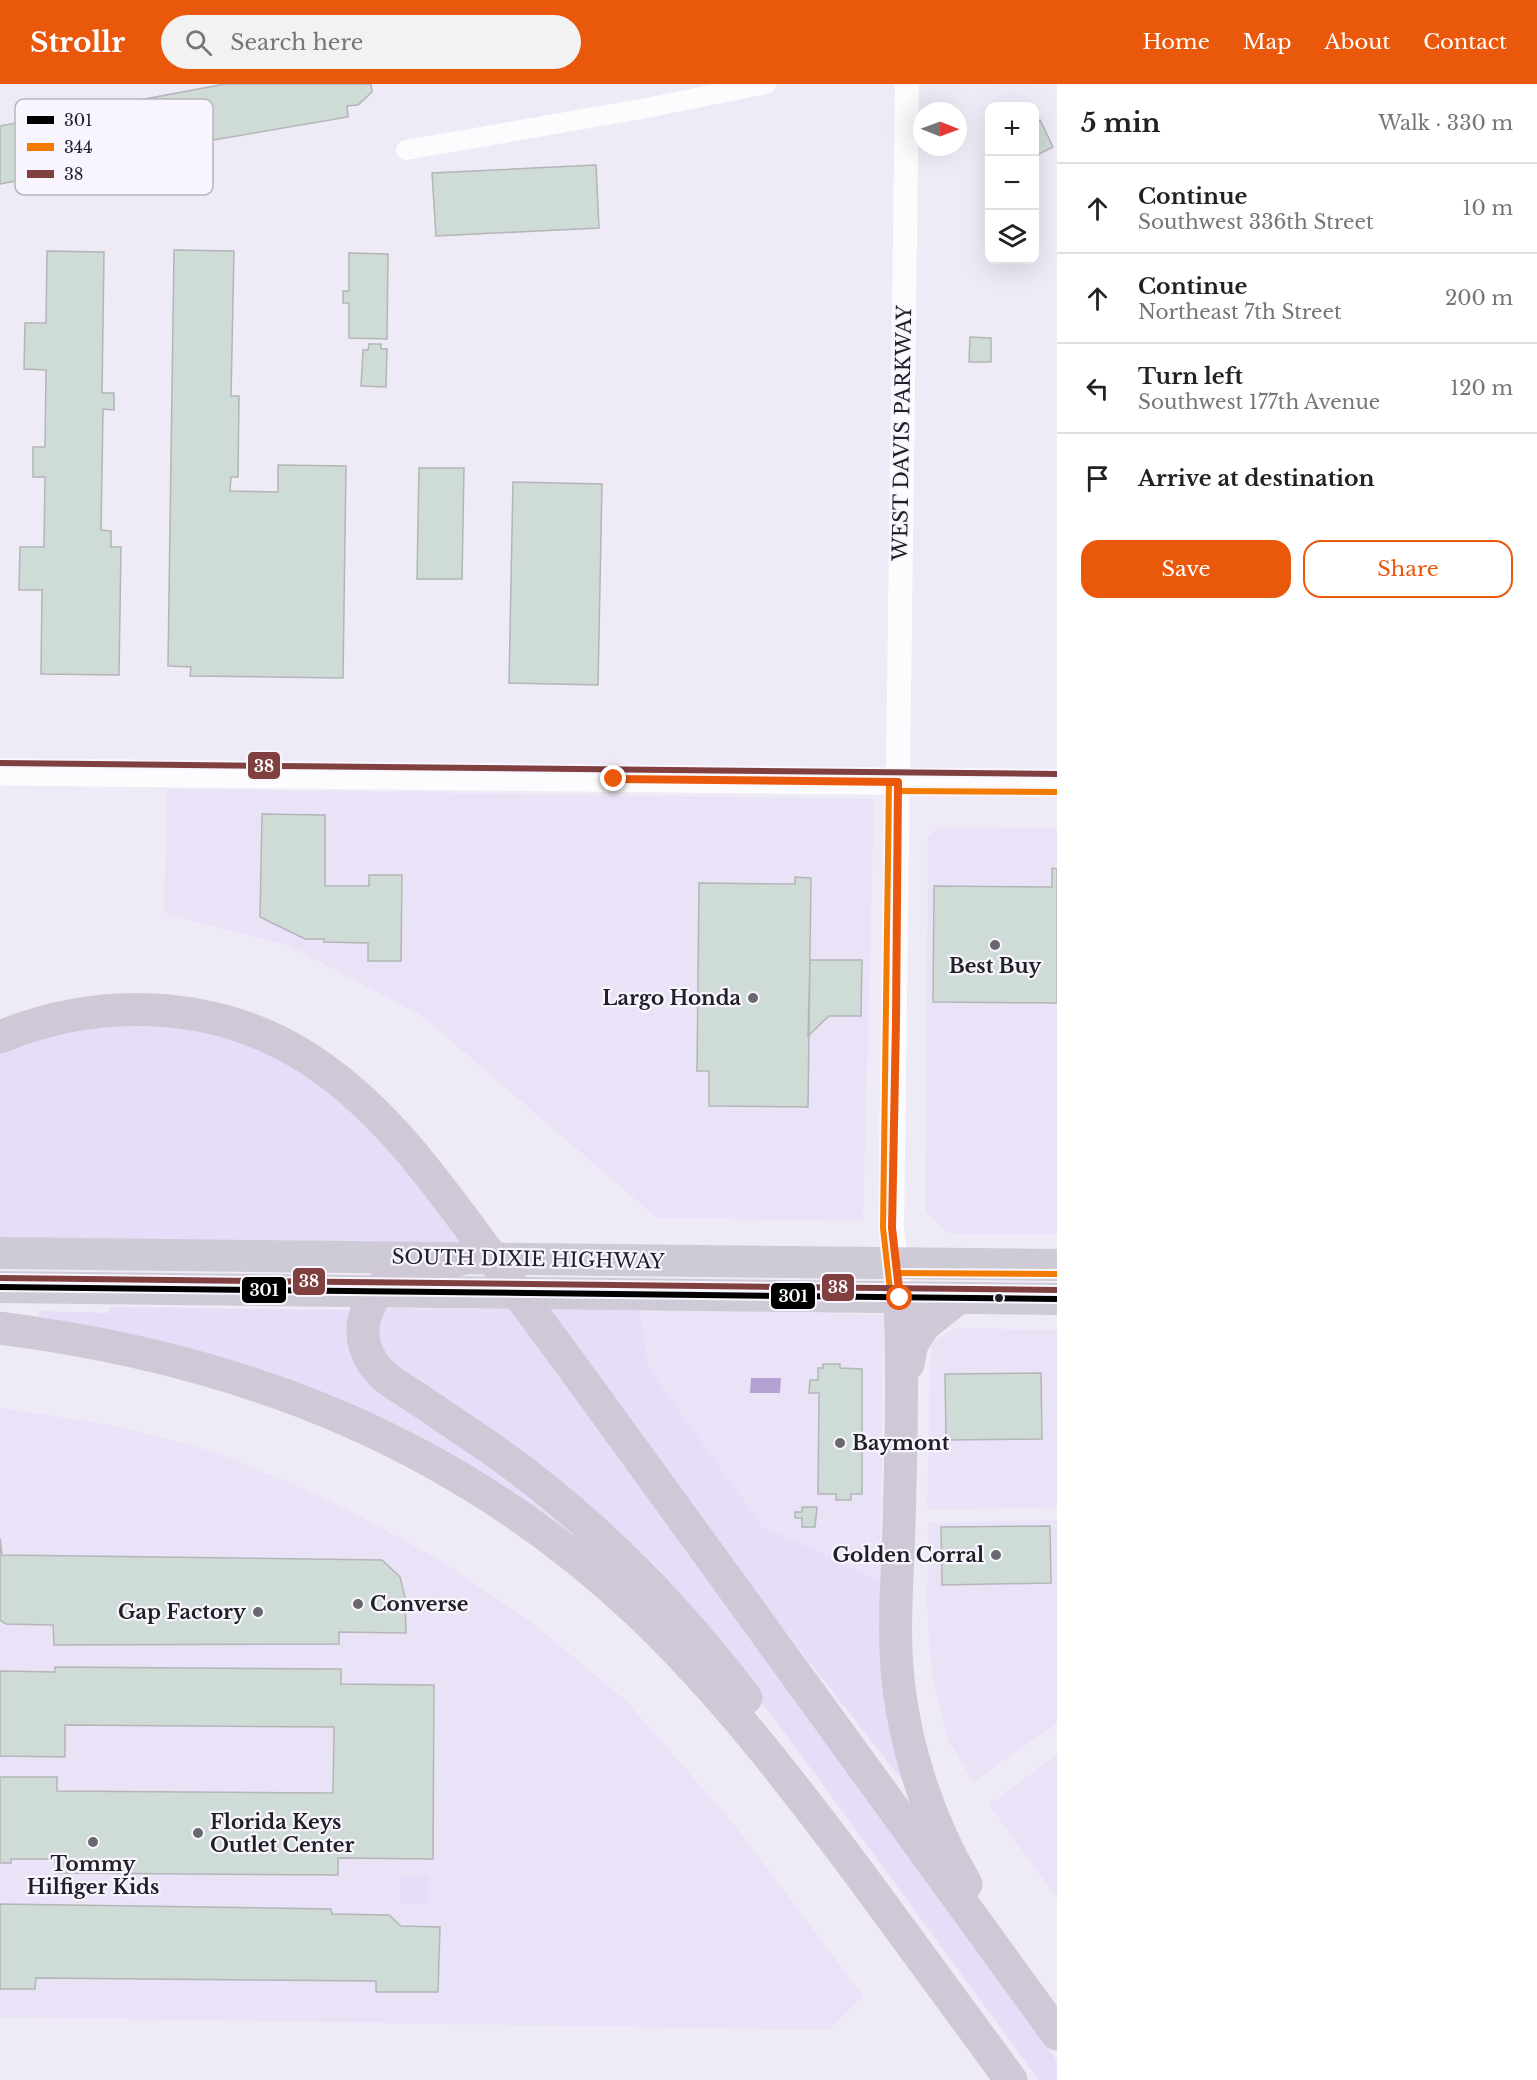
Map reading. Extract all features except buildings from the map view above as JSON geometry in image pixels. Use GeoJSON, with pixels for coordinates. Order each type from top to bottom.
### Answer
{"type":"FeatureCollection","features":[{"type":"Feature","properties":{"kind":"highway"},"geometry":{"type":"LineString","coordinates":[[0,1037],[74,1014],[146,1009],[184,1012],[263,1034],[319,1066],[356,1095],[411,1151],[564,1355],[920,1850],[1057,2034]]}},
{"type":"Feature","properties":{"kind":"highway","name":"SOUTH DIXIE HIGHWAY"},"geometry":{"type":"LineString","coordinates":[[0,1253],[1057,1265]]}},
{"type":"Feature","properties":{"kind":"highway"},"geometry":{"type":"LineString","coordinates":[[461,1259],[406,1271],[395,1276],[377,1291],[366,1311],[363,1333],[367,1353],[379,1371],[397,1386],[495,1451],[536,1483],[605,1541],[668,1604],[724,1668],[812,1787],[830,1834]]}},
{"type":"Feature","properties":{"kind":"highway","name":"SOUTH DIXIE HIGHWAY"},"geometry":{"type":"LineString","coordinates":[[0,1287],[1057,1299]]}},
{"type":"Feature","properties":{"kind":"highway"},"geometry":{"type":"LineString","coordinates":[[900,1298],[901,1386],[896,1632],[901,1699],[916,1767],[930,1810],[948,1851],[968,1887],[987,1939]]}},
{"type":"Feature","properties":{"kind":"highway"},"geometry":{"type":"LineString","coordinates":[[901,1386],[912,1344],[919,1331],[931,1318],[957,1299]]}},
{"type":"Feature","properties":{"kind":"highway"},"geometry":{"type":"LineString","coordinates":[[0,1328],[135,1351],[231,1376],[287,1395],[342,1417],[448,1471],[498,1502],[546,1536],[638,1612],[739,1719],[830,1834],[1011,2080]]}},
{"type":"Feature","properties":{"kind":"main road"},"geometry":{"type":"LineString","coordinates":[[0,772],[1057,783]]}},
{"type":"Feature","properties":{"kind":"street"},"geometry":{"type":"LineString","coordinates":[[406,150],[651,108],[766,84]]}},
{"type":"Feature","properties":{"kind":"street","name":"WEST DAVIS PARKWAY"},"geometry":{"type":"LineString","coordinates":[[900,1298],[892,1228],[907,84]]}},
{"type":"Feature","properties":{"kind":"shaded area"},"geometry":{"type":"Polygon","coordinates":[[[167,789],[874,799],[863,1221],[657,1218],[422,1016],[290,946],[164,913],[167,789]]]}},
{"type":"Feature","properties":{"kind":"shaded area"},"geometry":{"type":"Polygon","coordinates":[[[940,827],[1057,828],[1057,1235],[950,1234],[925,1212],[928,837],[940,827]]]}},
{"type":"Feature","properties":{"kind":"shaded area"},"geometry":{"type":"Polygon","coordinates":[[[141,1018],[252,1041],[348,1103],[466,1243],[0,1239],[0,1045],[141,1018]]]}},
{"type":"Feature","properties":{"kind":"shaded area"},"geometry":{"type":"Polygon","coordinates":[[[110,1307],[358,1310],[353,1330],[491,1461],[667,1614],[564,1532],[89,1326],[39,1316],[39,1311],[109,1313],[110,1307]]]}},
{"type":"Feature","properties":{"kind":"shaded area"},"geometry":{"type":"Polygon","coordinates":[[[639,1307],[649,1368],[762,1526],[880,1581],[913,1794],[781,1626],[547,1308],[639,1307]]]}},
{"type":"Feature","properties":{"kind":"shaded area"},"geometry":{"type":"Polygon","coordinates":[[[375,1308],[514,1309],[1057,2061],[1057,2080],[1039,2080],[801,1755],[762,1703],[723,1657],[383,1366],[375,1308]]]}},
{"type":"Feature","properties":{"kind":"shaded area"},"geometry":{"type":"Polygon","coordinates":[[[639,1308],[884,1315],[880,1581],[762,1526],[649,1368],[639,1308]]]}},
{"type":"Feature","properties":{"kind":"shaded area"},"geometry":{"type":"Polygon","coordinates":[[[954,1328],[1057,1330],[1057,1507],[927,1510],[931,1344],[954,1328]]]}},
{"type":"Feature","properties":{"kind":"shaded area"},"geometry":{"type":"Polygon","coordinates":[[[751,1378],[781,1378],[780,1393],[750,1393],[751,1378]]]}},
{"type":"Feature","properties":{"kind":"shaded area"},"geometry":{"type":"Polygon","coordinates":[[[0,1408],[112,1425],[212,1451],[295,1485],[354,1513],[445,1563],[536,1626],[626,1701],[732,1822],[863,1996],[829,2030],[0,2017],[0,1408]]]}},
{"type":"Feature","properties":{"kind":"shaded area"},"geometry":{"type":"Polygon","coordinates":[[[1057,1520],[1057,1723],[973,1782],[948,1739],[932,1677],[927,1606],[928,1523],[1057,1520]]]}},
{"type":"Feature","properties":{"kind":"shaded area"},"geometry":{"type":"Polygon","coordinates":[[[1057,1754],[1057,1898],[989,1805],[1057,1754]]]}},
{"type":"Feature","properties":{"kind":"shaded area"},"geometry":{"type":"Polygon","coordinates":[[[400,1876],[429,1876],[429,1903],[400,1903],[400,1876]]]}},
{"type":"Feature","properties":{"kind":"transit line","name":"38"},"geometry":{"type":"LineString","coordinates":[[0,763],[1057,774]]}},
{"type":"Feature","properties":{"kind":"transit line","name":"344"},"geometry":{"type":"LineString","coordinates":[[889,782],[883,1228],[891,1299]]}},
{"type":"Feature","properties":{"kind":"transit line","name":"344"},"geometry":{"type":"LineString","coordinates":[[898,791],[1057,792]]}},
{"type":"Feature","properties":{"kind":"transit line","name":"344"},"geometry":{"type":"LineString","coordinates":[[897,1273],[1057,1274]]}},
{"type":"Feature","properties":{"kind":"transit line","name":"38"},"geometry":{"type":"LineString","coordinates":[[0,1278],[1057,1290]]}},
{"type":"Feature","properties":{"kind":"transit line","name":"301"},"geometry":{"type":"LineString","coordinates":[[0,1287],[1057,1299]]}},
{"type":"Feature","properties":{"kind":"place","name":"Best Buy"},"geometry":{"type":"Point","coordinates":[995,945]}},
{"type":"Feature","properties":{"kind":"place","name":"Largo Honda"},"geometry":{"type":"Point","coordinates":[753,998]}},
{"type":"Feature","properties":{"kind":"place","name":"Baymont"},"geometry":{"type":"Point","coordinates":[840,1443]}},
{"type":"Feature","properties":{"kind":"place","name":"Golden Corral"},"geometry":{"type":"Point","coordinates":[996,1555]}},
{"type":"Feature","properties":{"kind":"place","name":"Converse"},"geometry":{"type":"Point","coordinates":[358,1604]}},
{"type":"Feature","properties":{"kind":"place","name":"Gap Factory"},"geometry":{"type":"Point","coordinates":[258,1612]}},
{"type":"Feature","properties":{"kind":"place","name":"Florida Keys Outlet Center"},"geometry":{"type":"Point","coordinates":[198,1833]}},
{"type":"Feature","properties":{"kind":"place","name":"Tommy Hilfiger Kids"},"geometry":{"type":"Point","coordinates":[93,1842]}},
{"type":"Feature","properties":{"kind":"route"},"geometry":{"type":"LineString","coordinates":[[614,779],[898,782],[892,1228],[900,1298]]}}]}
